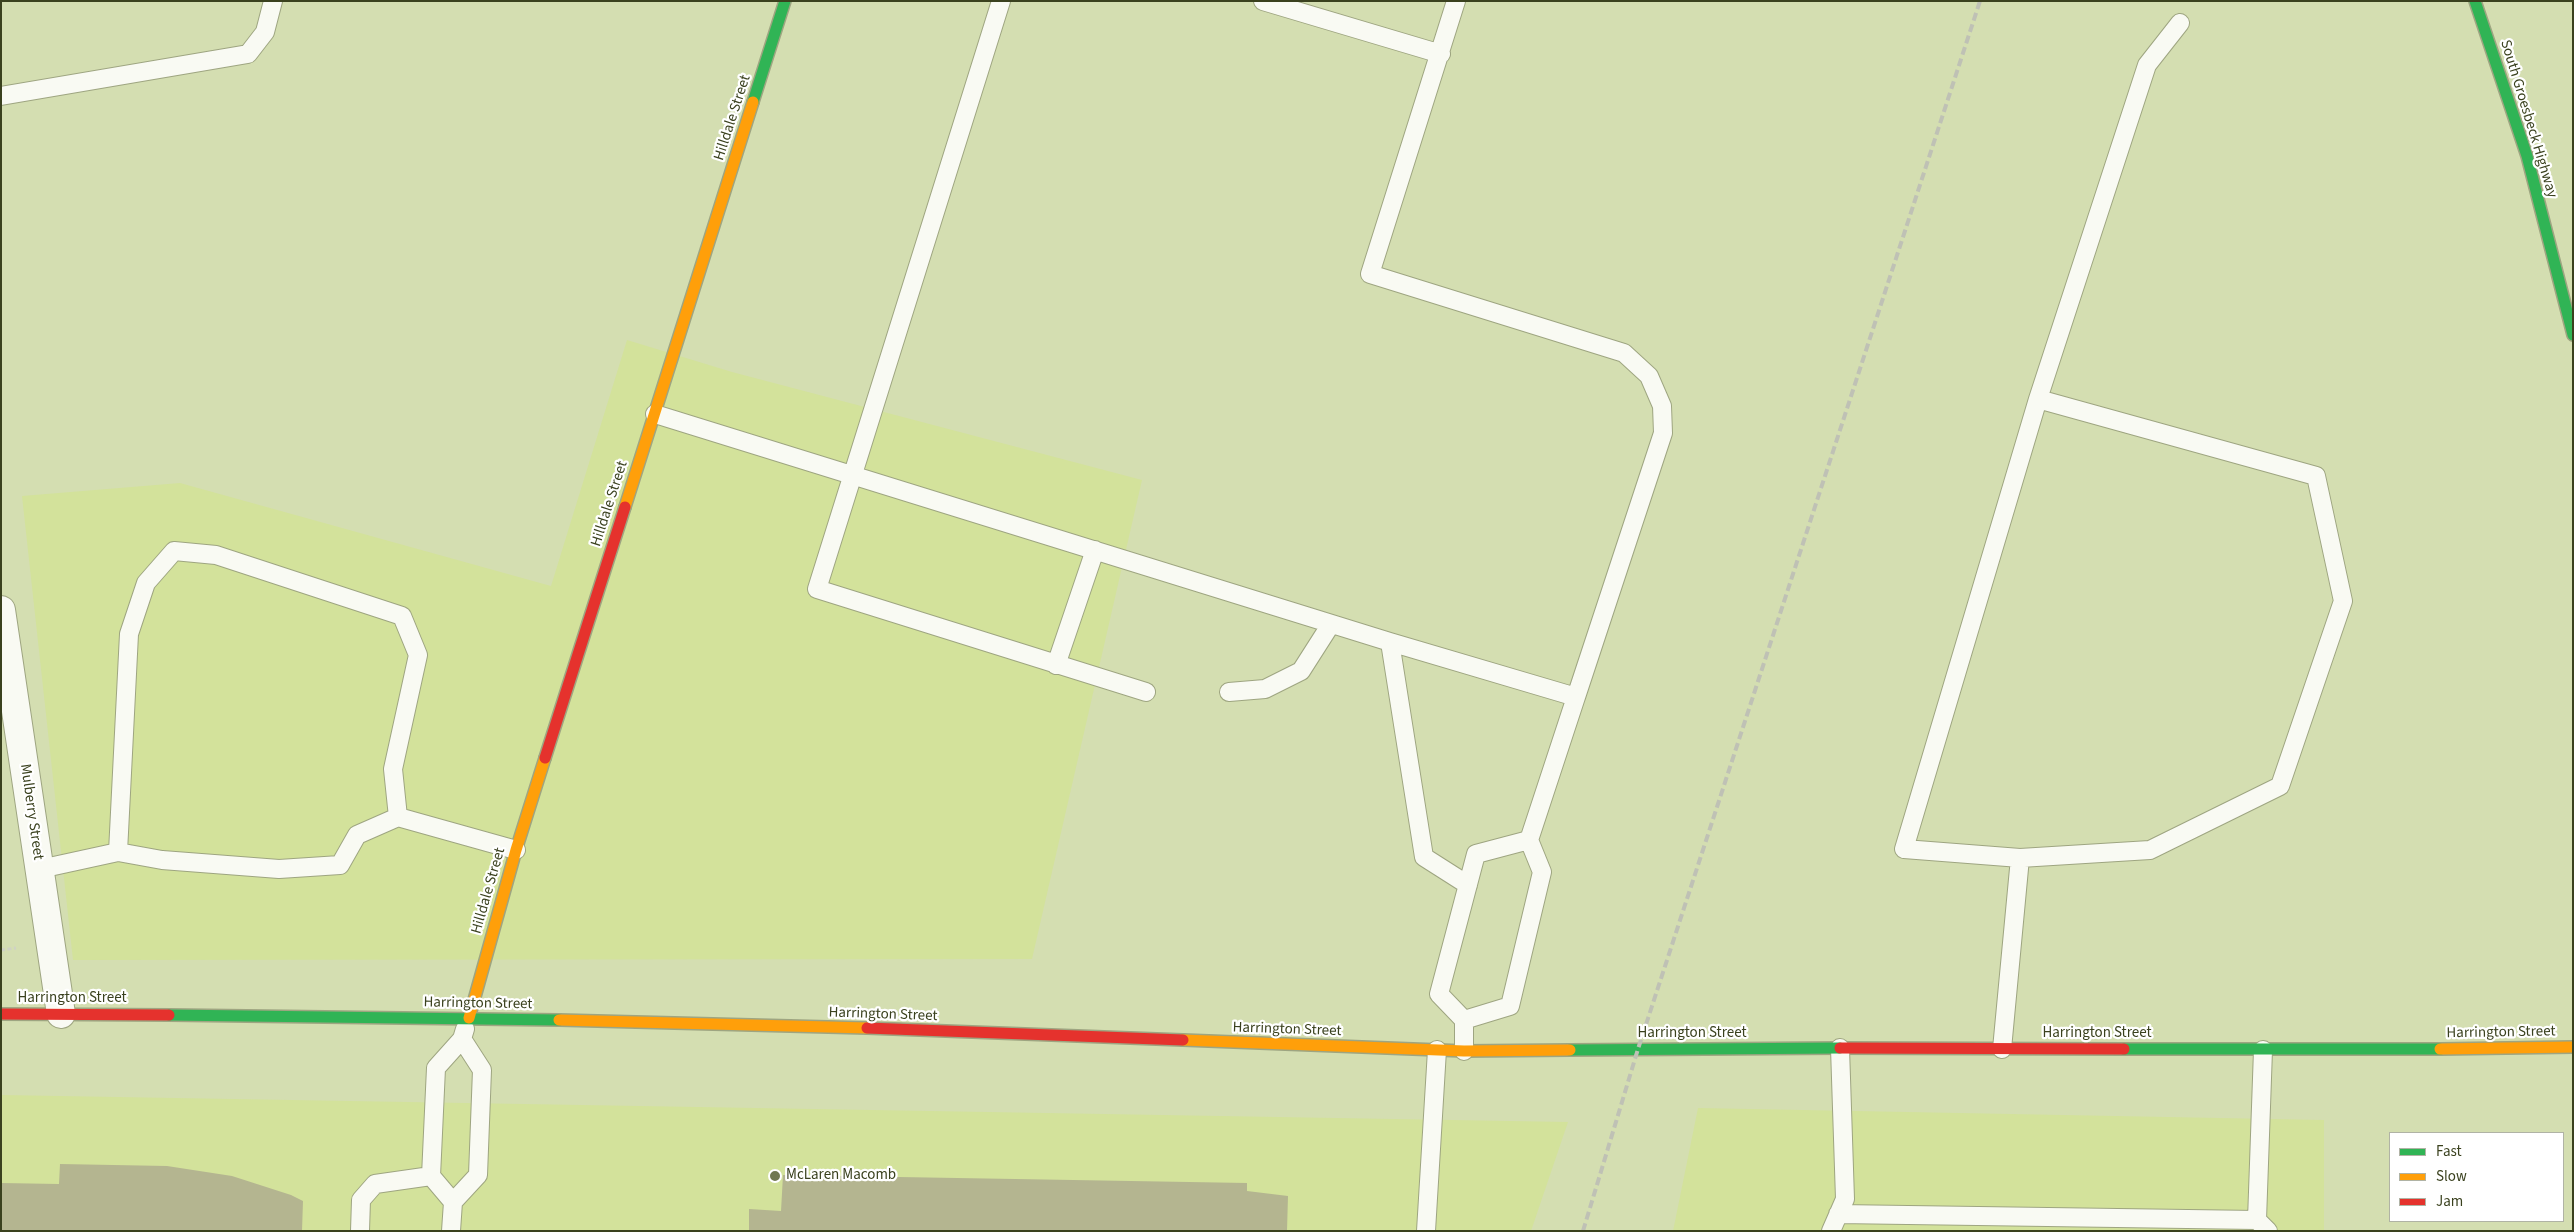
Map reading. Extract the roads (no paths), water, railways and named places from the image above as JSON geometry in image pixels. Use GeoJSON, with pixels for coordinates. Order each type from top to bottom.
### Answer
{"type":"FeatureCollection","features":[{"type":"Feature","properties":{"kind":"street","name":"Hilldale Street"},"geometry":{"type":"LineString","coordinates":[[469,1018],[516,850],[785,1]]}},
{"type":"Feature","properties":{"kind":"street","name":"South Groesbeck Highway"},"geometry":{"type":"LineString","coordinates":[[2475,1],[2527,156],[2573,335]]}},
{"type":"Feature","properties":{"kind":"street","name":"Mulberry Street"},"geometry":{"type":"LineString","coordinates":[[1,610],[61,1014]]}},
{"type":"Feature","properties":{"kind":"street","name":"Harrington Street"},"geometry":{"type":"LineString","coordinates":[[1,1014],[469,1018],[856,1028],[1464,1051],[1840,1048],[2263,1050],[2573,1047]]}},
{"type":"Feature","properties":{"kind":"lane"},"geometry":{"type":"LineString","coordinates":[[1,96],[248,54],[265,32],[273,1]]}},
{"type":"Feature","properties":{"kind":"lane"},"geometry":{"type":"LineString","coordinates":[[1001,1],[817,589],[1146,692]]}},
{"type":"Feature","properties":{"kind":"lane"},"geometry":{"type":"LineString","coordinates":[[1263,1],[1441,54]]}},
{"type":"Feature","properties":{"kind":"lane"},"geometry":{"type":"LineString","coordinates":[[1456,1],[1441,54],[1403,164],[1370,274],[1624,353],[1649,376],[1662,406],[1663,433],[1528,840],[1542,872],[1510,1006],[1464,1020]]}},
{"type":"Feature","properties":{"kind":"lane"},"geometry":{"type":"LineString","coordinates":[[2038,400],[2316,476],[2343,601],[2280,786],[2150,850],[2020,858],[1904,848],[2038,400],[2147,65],[2180,23]]}},
{"type":"Feature","properties":{"kind":"lane"},"geometry":{"type":"LineString","coordinates":[[655,414],[1390,642],[1576,697]]}},
{"type":"Feature","properties":{"kind":"lane"},"geometry":{"type":"LineString","coordinates":[[1056,665],[1094,550]]}},
{"type":"Feature","properties":{"kind":"lane"},"geometry":{"type":"LineString","coordinates":[[118,852],[129,634],[146,583],[174,551],[216,555],[402,616],[418,655],[393,769],[398,817]]}},
{"type":"Feature","properties":{"kind":"lane"},"geometry":{"type":"LineString","coordinates":[[1229,692],[1265,689],[1300,671],[1332,624]]}},
{"type":"Feature","properties":{"kind":"lane"},"geometry":{"type":"LineString","coordinates":[[1390,642],[1424,857],[1468,885]]}},
{"type":"Feature","properties":{"kind":"lane"},"geometry":{"type":"LineString","coordinates":[[40,869],[118,852],[162,860],[279,869],[340,865],[357,835],[398,817],[516,850]]}},
{"type":"Feature","properties":{"kind":"lane"},"geometry":{"type":"LineString","coordinates":[[1464,1051],[1464,1020],[1439,994],[1476,854],[1528,840]]}},
{"type":"Feature","properties":{"kind":"lane"},"geometry":{"type":"LineString","coordinates":[[2002,1049],[2020,858]]}},
{"type":"Feature","properties":{"kind":"lane"},"geometry":{"type":"LineString","coordinates":[[451,1231],[452,1202],[431,1176],[436,1068],[462,1039],[469,1018]]}},
{"type":"Feature","properties":{"kind":"lane"},"geometry":{"type":"LineString","coordinates":[[452,1202],[478,1175],[482,1070],[462,1039]]}},
{"type":"Feature","properties":{"kind":"lane"},"geometry":{"type":"LineString","coordinates":[[1831,1231],[1845,1199],[1840,1048]]}},
{"type":"Feature","properties":{"kind":"lane"},"geometry":{"type":"LineString","coordinates":[[1426,1231],[1437,1050]]}},
{"type":"Feature","properties":{"kind":"lane"},"geometry":{"type":"LineString","coordinates":[[1838,1214],[2262,1225],[2263,1050]]}},
{"type":"Feature","properties":{"kind":"lane"},"geometry":{"type":"LineString","coordinates":[[360,1231],[361,1200],[375,1184],[431,1176]]}},
{"type":"Feature","properties":{"kind":"railway"},"geometry":{"type":"LineString","coordinates":[[1583,1231],[1638,1049],[1980,1]]}},
{"type":"Feature","properties":{"kind":"place","name":"McLaren Macomb"},"geometry":{"type":"Point","coordinates":[775,1176]}}]}
